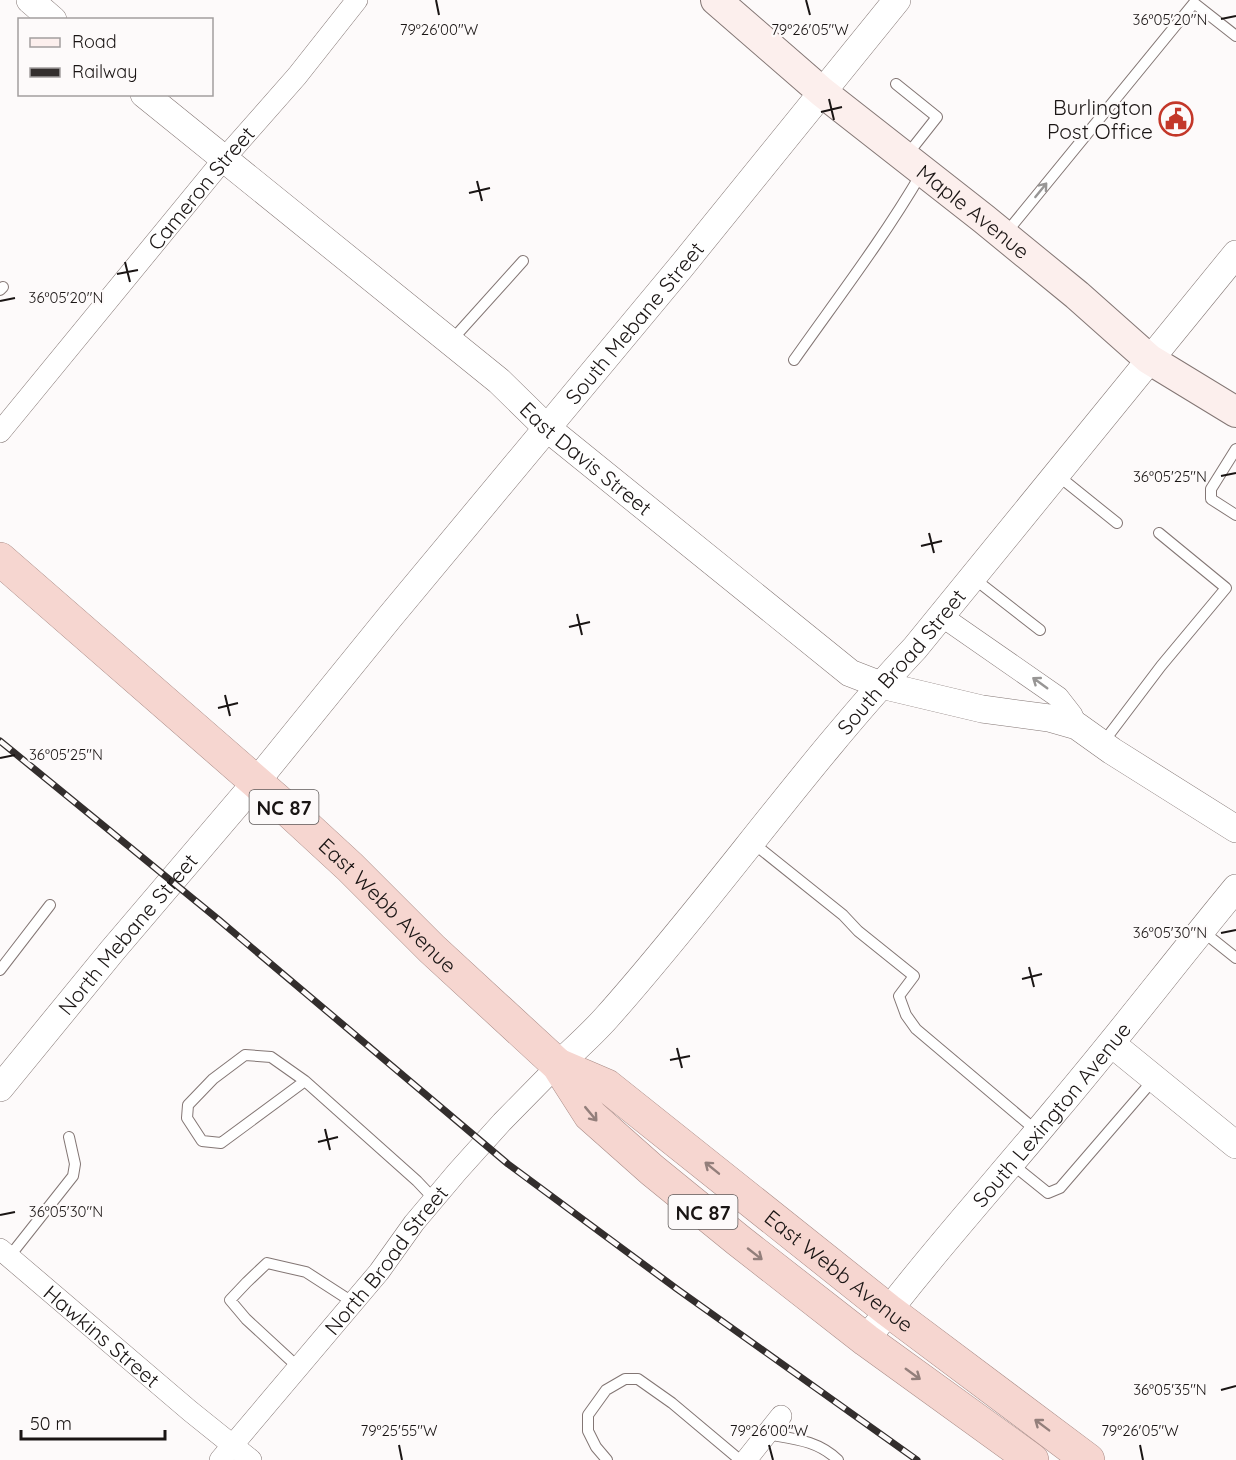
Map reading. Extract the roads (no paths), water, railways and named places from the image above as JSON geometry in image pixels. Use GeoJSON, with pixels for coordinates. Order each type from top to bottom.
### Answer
{"type":"FeatureCollection","features":[{"type":"Feature","properties":{"kind":"highway","name":"East Webb Avenue"},"geometry":{"type":"LineString","coordinates":[[0,559],[318,838],[432,949],[558,1065],[590,1115],[652,1170],[866,1340],[1032,1460]]}},
{"type":"Feature","properties":{"kind":"highway","name":"East Webb Avenue"},"geometry":{"type":"LineString","coordinates":[[558,1065],[607,1086],[888,1310],[1089,1460]]}},
{"type":"Feature","properties":{"kind":"main road","name":"Maple Avenue"},"geometry":{"type":"LineString","coordinates":[[717,0],[822,92],[1004,235],[1077,295],[1149,359],[1236,412]]}},
{"type":"Feature","properties":{"kind":"street"},"geometry":{"type":"LineString","coordinates":[[30,0],[51,18]]}},
{"type":"Feature","properties":{"kind":"street","name":"Cameron Street"},"geometry":{"type":"LineString","coordinates":[[0,432],[223,160],[297,76],[357,0]]}},
{"type":"Feature","properties":{"kind":"street","name":"South Mebane Street"},"geometry":{"type":"LineString","coordinates":[[256,782],[681,268],[897,0]]}},
{"type":"Feature","properties":{"kind":"street","name":"East Davis Street"},"geometry":{"type":"LineString","coordinates":[[146,96],[223,160],[451,341],[499,381],[547,428],[837,665],[880,685],[982,709],[1049,718],[1077,726],[1236,829]]}},
{"type":"Feature","properties":{"kind":"street","name":"South Broad Street"},"geometry":{"type":"LineString","coordinates":[[558,1065],[606,1019],[753,843],[820,756],[880,685],[915,648],[1149,359],[1232,265]]}},
{"type":"Feature","properties":{"kind":"street","name":"East Davis Street"},"geometry":{"type":"LineString","coordinates":[[940,615],[1058,697],[1072,715],[1077,726]]}},
{"type":"Feature","properties":{"kind":"street","name":"North Mebane Street"},"geometry":{"type":"LineString","coordinates":[[0,1088],[112,951],[256,782]]}},
{"type":"Feature","properties":{"kind":"street","name":"South Lexington Avenue"},"geometry":{"type":"LineString","coordinates":[[866,1340],[888,1310],[1112,1044],[1236,888]]}},
{"type":"Feature","properties":{"kind":"street"},"geometry":{"type":"LineString","coordinates":[[1112,1044],[1236,1145]]}},
{"type":"Feature","properties":{"kind":"street","name":"North Broad Street"},"geometry":{"type":"LineString","coordinates":[[226,1452],[354,1303],[434,1199],[502,1122],[558,1065]]}},
{"type":"Feature","properties":{"kind":"street","name":"Hawkins Street"},"geometry":{"type":"LineString","coordinates":[[5,1253],[190,1411],[226,1452],[251,1460]]}},
{"type":"Feature","properties":{"kind":"street"},"geometry":{"type":"LineString","coordinates":[[746,1460],[781,1416]]}},
{"type":"Feature","properties":{"kind":"lane"},"geometry":{"type":"LineString","coordinates":[[1004,235],[1194,3],[1236,36]]}},
{"type":"Feature","properties":{"kind":"lane"},"geometry":{"type":"LineString","coordinates":[[794,360],[872,254],[896,217],[914,164],[937,117],[896,84]]}},
{"type":"Feature","properties":{"kind":"lane"},"geometry":{"type":"LineString","coordinates":[[451,341],[523,261]]}},
{"type":"Feature","properties":{"kind":"lane"},"geometry":{"type":"LineString","coordinates":[[1236,449],[1211,489],[1211,499],[1236,515]]}},
{"type":"Feature","properties":{"kind":"lane"},"geometry":{"type":"LineString","coordinates":[[1056,474],[1117,523]]}},
{"type":"Feature","properties":{"kind":"lane"},"geometry":{"type":"LineString","coordinates":[[1102,744],[1154,675],[1226,588],[1159,532]]}},
{"type":"Feature","properties":{"kind":"lane"},"geometry":{"type":"LineString","coordinates":[[972,577],[1040,630]]}},
{"type":"Feature","properties":{"kind":"lane"},"geometry":{"type":"LineString","coordinates":[[753,843],[843,915],[858,931],[914,976],[899,996],[906,1015],[916,1029],[1038,1132]]}},
{"type":"Feature","properties":{"kind":"lane"},"geometry":{"type":"LineString","coordinates":[[0,970],[50,904]]}},
{"type":"Feature","properties":{"kind":"lane"},"geometry":{"type":"LineString","coordinates":[[1201,930],[1236,958]]}},
{"type":"Feature","properties":{"kind":"lane"},"geometry":{"type":"LineString","coordinates":[[305,1080],[221,1143],[201,1141],[186,1119],[188,1105],[213,1079],[245,1055],[271,1057],[305,1080],[434,1199]]}},
{"type":"Feature","properties":{"kind":"lane"},"geometry":{"type":"LineString","coordinates":[[1011,1164],[1048,1192],[1060,1188],[1154,1078]]}},
{"type":"Feature","properties":{"kind":"lane"},"geometry":{"type":"LineString","coordinates":[[5,1253],[73,1176],[75,1164],[69,1137]]}},
{"type":"Feature","properties":{"kind":"lane"},"geometry":{"type":"LineString","coordinates":[[299,1368],[246,1319],[230,1300],[267,1263],[306,1272],[354,1303]]}},
{"type":"Feature","properties":{"kind":"lane"},"geometry":{"type":"LineString","coordinates":[[607,1460],[596,1447],[588,1431],[588,1415],[606,1390],[625,1379],[638,1379],[672,1403],[740,1460]]}},
{"type":"Feature","properties":{"kind":"lane"},"geometry":{"type":"LineString","coordinates":[[766,1434],[812,1443],[827,1450],[838,1460]]}},
{"type":"Feature","properties":{"kind":"railway"},"geometry":{"type":"LineString","coordinates":[[0,741],[219,920],[508,1164],[677,1289],[917,1460]]}},
{"type":"Feature","properties":{"kind":"place","name":"Burlington Post Office"},"geometry":{"type":"Point","coordinates":[1176,119]}}]}
